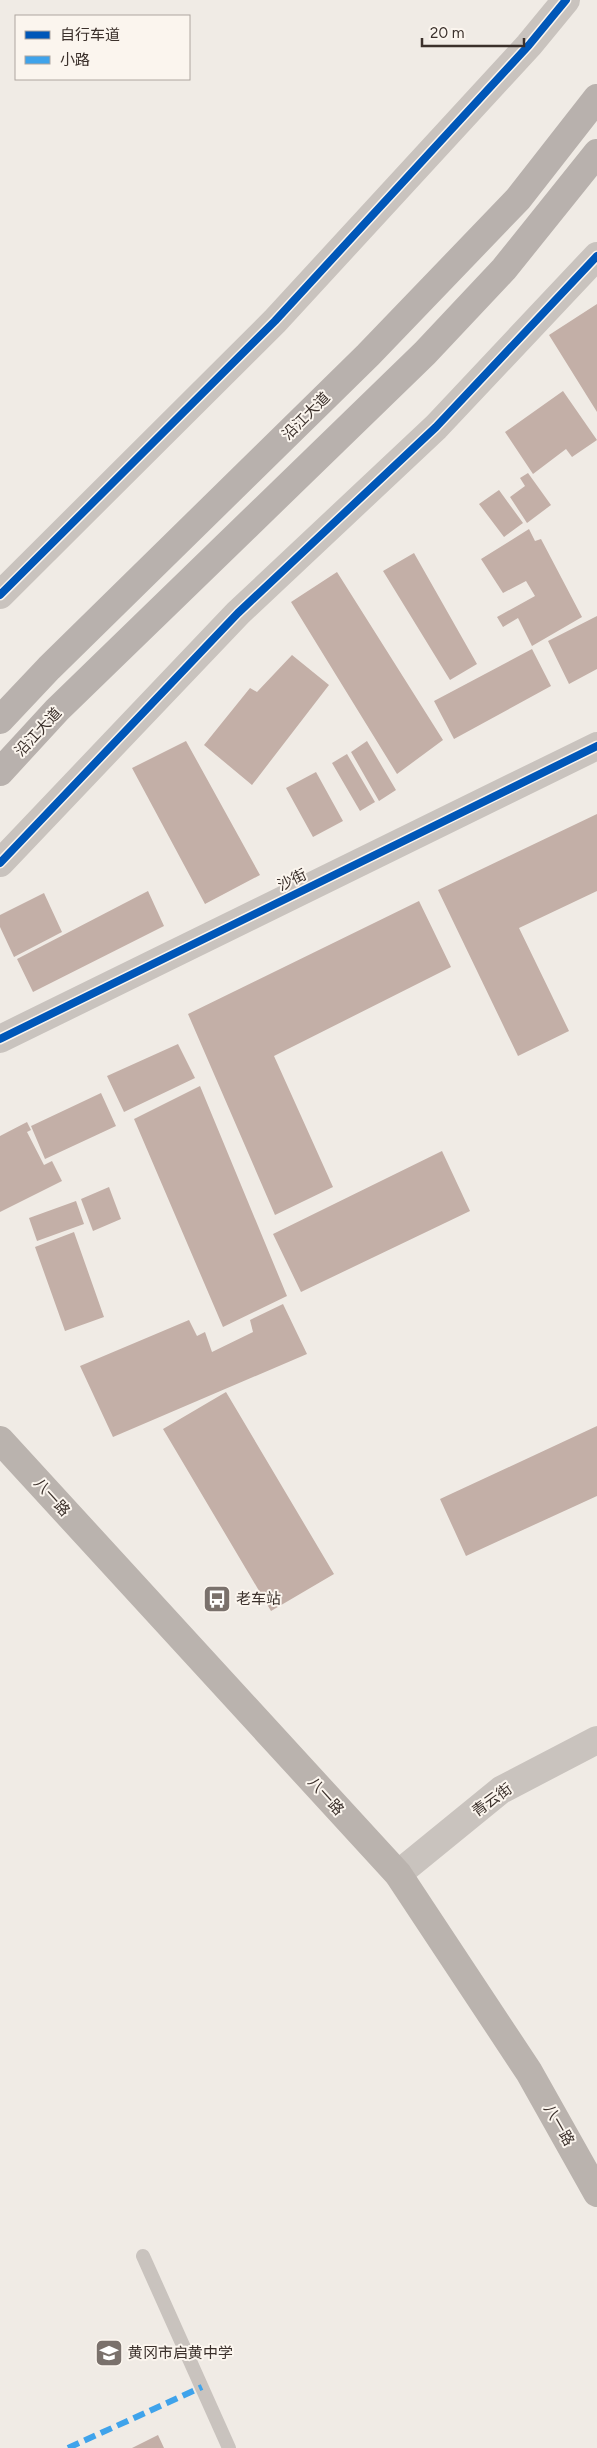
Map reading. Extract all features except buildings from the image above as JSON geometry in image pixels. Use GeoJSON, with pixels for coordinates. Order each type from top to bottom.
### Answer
{"type":"FeatureCollection","features":[{"type":"Feature","properties":{"kind":"main road","name":"沿江大道"},"geometry":{"type":"LineString","coordinates":[[0,720],[56,661],[368,355],[518,199],[597,98]]}},
{"type":"Feature","properties":{"kind":"main road","name":"沿江大道"},"geometry":{"type":"LineString","coordinates":[[0,772],[57,710],[425,353],[504,269],[597,153]]}},
{"type":"Feature","properties":{"kind":"main road","name":"八一路"},"geometry":{"type":"LineString","coordinates":[[0,1440],[398,1874],[529,2072],[597,2192]]}},
{"type":"Feature","properties":{"kind":"street"},"geometry":{"type":"LineString","coordinates":[[0,595],[275,320],[529,45],[566,0]]}},
{"type":"Feature","properties":{"kind":"street"},"geometry":{"type":"LineString","coordinates":[[0,863],[238,613],[436,427],[597,256]]}},
{"type":"Feature","properties":{"kind":"street","name":"沙街"},"geometry":{"type":"LineString","coordinates":[[0,1039],[597,746]]}},
{"type":"Feature","properties":{"kind":"street","name":"青云街"},"geometry":{"type":"LineString","coordinates":[[398,1874],[501,1790],[597,1740]]}},
{"type":"Feature","properties":{"kind":"lane"},"geometry":{"type":"LineString","coordinates":[[143,2256],[229,2448]]}},
{"type":"Feature","properties":{"kind":"marked path"},"geometry":{"type":"LineString","coordinates":[[68,2448],[202,2387]]}},
{"type":"Feature","properties":{"kind":"cycle path"},"geometry":{"type":"LineString","coordinates":[[0,595],[275,321],[529,45],[566,0]]}},
{"type":"Feature","properties":{"kind":"cycle path"},"geometry":{"type":"LineString","coordinates":[[0,863],[238,613],[436,427],[597,256]]}},
{"type":"Feature","properties":{"kind":"cycle path"},"geometry":{"type":"LineString","coordinates":[[0,1039],[597,746]]}},
{"type":"Feature","properties":{"kind":"place","name":"老车站"},"geometry":{"type":"Point","coordinates":[217,1599]}},
{"type":"Feature","properties":{"kind":"place","name":"黄冈市启黄中学"},"geometry":{"type":"Point","coordinates":[109,2353]}}]}
